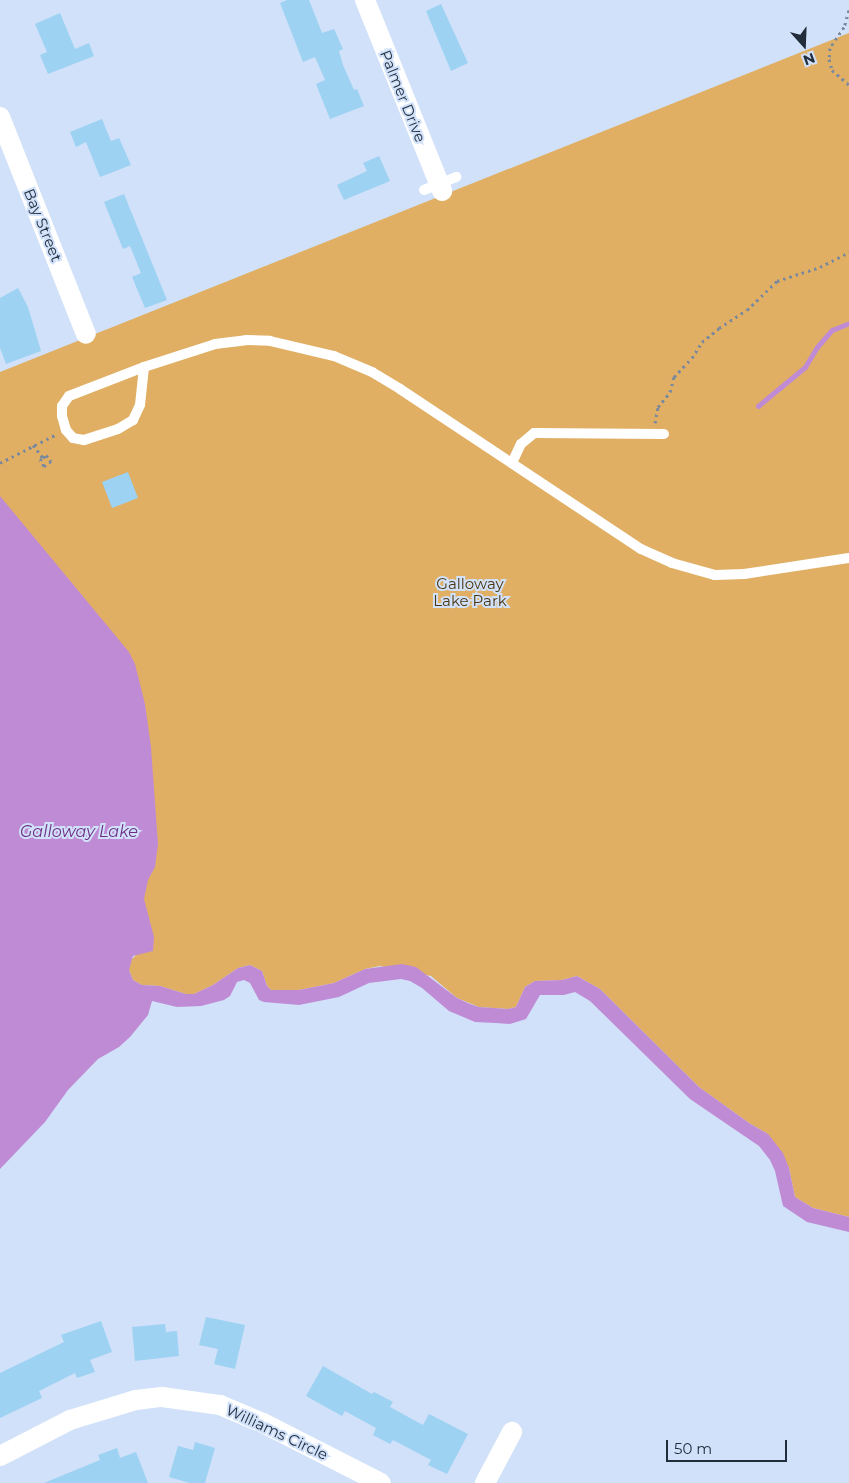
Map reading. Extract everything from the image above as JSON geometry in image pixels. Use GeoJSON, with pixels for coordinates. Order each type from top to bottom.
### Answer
{"type":"FeatureCollection","features":[{"type":"Feature","properties":{"kind":"street","name":"Palmer Drive"},"geometry":{"type":"LineString","coordinates":[[365,0],[440,185]]}},
{"type":"Feature","properties":{"kind":"street","name":"Bay Street"},"geometry":{"type":"LineString","coordinates":[[0,117],[86,334]]}},
{"type":"Feature","properties":{"kind":"street","name":"Williams Circle"},"geometry":{"type":"LineString","coordinates":[[0,1456],[70,1420],[136,1400],[162,1397],[220,1406],[263,1423],[381,1483]]}},
{"type":"Feature","properties":{"kind":"street"},"geometry":{"type":"LineString","coordinates":[[485,1483],[512,1432]]}},
{"type":"Feature","properties":{"kind":"lane"},"geometry":{"type":"LineString","coordinates":[[144,367],[140,405],[133,420],[118,429],[84,440],[73,438],[66,430],[62,406],[70,396],[144,367],[215,344],[246,340],[292,345],[334,356],[372,372],[642,549],[688,569],[715,575],[744,574],[849,558]]}},
{"type":"Feature","properties":{"kind":"lane"},"geometry":{"type":"LineString","coordinates":[[512,463],[521,444],[534,432],[664,434]]}},
{"type":"Feature","properties":{"kind":"path"},"geometry":{"type":"LineString","coordinates":[[849,10],[844,27],[830,48],[828,59],[832,70],[849,84]]}},
{"type":"Feature","properties":{"kind":"path"},"geometry":{"type":"LineString","coordinates":[[652,434],[658,407],[670,392],[674,377],[692,358],[702,342],[719,328],[748,310],[777,281],[820,267],[849,252]]}},
{"type":"Feature","properties":{"kind":"path"},"geometry":{"type":"LineString","coordinates":[[0,462],[66,430]]}},
{"type":"Feature","properties":{"kind":"path"},"geometry":{"type":"LineString","coordinates":[[33,445],[43,458]]}},
{"type":"Feature","properties":{"kind":"green space","name":"Galloway Lake Park"},"geometry":{"type":"Polygon","coordinates":[[[849,33],[849,1217],[813,1208],[795,1197],[789,1168],[768,1134],[749,1123],[699,1087],[600,989],[577,976],[562,980],[535,981],[525,987],[516,1007],[508,1009],[479,1007],[457,998],[431,976],[380,966],[365,969],[334,983],[299,990],[271,990],[267,986],[262,971],[250,965],[238,968],[213,985],[194,994],[186,994],[160,986],[142,985],[133,980],[129,970],[130,961],[139,952],[0,823],[0,372],[849,33]]]}},
{"type":"Feature","properties":{"kind":"water","name":"Galloway Lake"},"geometry":{"type":"Polygon","coordinates":[[[0,496],[129,652],[135,664],[145,704],[151,747],[158,844],[155,867],[148,880],[144,899],[154,937],[153,951],[133,956],[129,970],[133,980],[142,985],[160,986],[186,994],[194,994],[213,985],[238,968],[250,965],[262,971],[267,986],[271,990],[299,990],[334,983],[365,969],[402,964],[416,967],[457,998],[470,1004],[479,1007],[508,1009],[516,1007],[525,987],[535,981],[562,980],[577,976],[600,989],[699,1087],[749,1123],[768,1134],[783,1153],[789,1168],[795,1197],[813,1208],[849,1217],[849,1232],[807,1222],[783,1206],[775,1171],[770,1160],[759,1146],[690,1099],[590,1001],[575,992],[564,995],[540,995],[526,1019],[510,1024],[475,1022],[449,1011],[422,988],[410,981],[401,979],[369,983],[339,997],[299,1005],[259,1000],[250,983],[244,980],[237,982],[230,996],[224,1000],[201,1006],[177,1007],[152,1001],[148,1015],[130,1037],[119,1047],[98,1059],[68,1090],[45,1122],[0,1169],[0,496]]]}},
{"type":"Feature","properties":{"kind":"building"},"geometry":{"type":"Polygon","coordinates":[[[287,0],[309,0],[322,33],[334,29],[343,49],[339,51],[343,65],[354,90],[357,89],[364,106],[330,119],[316,84],[325,80],[315,57],[303,62],[280,3],[287,0]]]}},
{"type":"Feature","properties":{"kind":"building"},"geometry":{"type":"Polygon","coordinates":[[[441,4],[468,63],[451,71],[426,11],[441,4]]]}},
{"type":"Feature","properties":{"kind":"building"},"geometry":{"type":"Polygon","coordinates":[[[60,13],[75,49],[89,43],[94,56],[48,74],[40,55],[47,52],[35,24],[60,13]]]}},
{"type":"Feature","properties":{"kind":"building"},"geometry":{"type":"Polygon","coordinates":[[[102,119],[111,141],[119,138],[131,165],[100,177],[86,142],[76,147],[70,132],[102,119]]]}},
{"type":"Feature","properties":{"kind":"building"},"geometry":{"type":"Polygon","coordinates":[[[379,156],[390,181],[344,200],[337,185],[367,171],[363,163],[379,156]]]}},
{"type":"Feature","properties":{"kind":"building"},"geometry":{"type":"Polygon","coordinates":[[[124,194],[167,300],[145,308],[132,277],[141,273],[130,246],[123,249],[104,202],[124,194]]]}},
{"type":"Feature","properties":{"kind":"building"},"geometry":{"type":"Polygon","coordinates":[[[18,288],[28,307],[41,351],[6,364],[0,348],[0,298],[18,288]]]}},
{"type":"Feature","properties":{"kind":"building"},"geometry":{"type":"Polygon","coordinates":[[[128,472],[138,498],[112,508],[102,482],[128,472]]]}},
{"type":"Feature","properties":{"kind":"building"},"geometry":{"type":"Polygon","coordinates":[[[206,1317],[245,1325],[235,1369],[214,1364],[218,1349],[199,1345],[206,1317]]]}},
{"type":"Feature","properties":{"kind":"building"},"geometry":{"type":"Polygon","coordinates":[[[101,1321],[112,1352],[90,1360],[95,1372],[77,1378],[75,1373],[39,1391],[42,1398],[0,1418],[0,1373],[64,1342],[61,1335],[101,1321]]]}},
{"type":"Feature","properties":{"kind":"building"},"geometry":{"type":"Polygon","coordinates":[[[165,1324],[166,1332],[177,1331],[179,1356],[135,1361],[132,1327],[165,1324]]]}},
{"type":"Feature","properties":{"kind":"building"},"geometry":{"type":"Polygon","coordinates":[[[323,1366],[372,1394],[374,1392],[393,1402],[390,1407],[423,1425],[429,1414],[468,1434],[447,1474],[428,1465],[431,1460],[393,1440],[390,1444],[373,1435],[376,1428],[345,1411],[342,1416],[306,1396],[323,1366]]]}},
{"type":"Feature","properties":{"kind":"building"},"geometry":{"type":"Polygon","coordinates":[[[195,1442],[215,1448],[205,1483],[190,1483],[169,1477],[178,1446],[193,1450],[195,1442]]]}},
{"type":"Feature","properties":{"kind":"building"},"geometry":{"type":"Polygon","coordinates":[[[117,1448],[120,1458],[136,1452],[148,1483],[44,1483],[100,1460],[98,1455],[117,1448]]]}},
{"type":"Feature","properties":{"kind":"waterway"},"geometry":{"type":"LineString","coordinates":[[758,406],[805,367],[817,347],[832,330],[849,323]]}}]}
